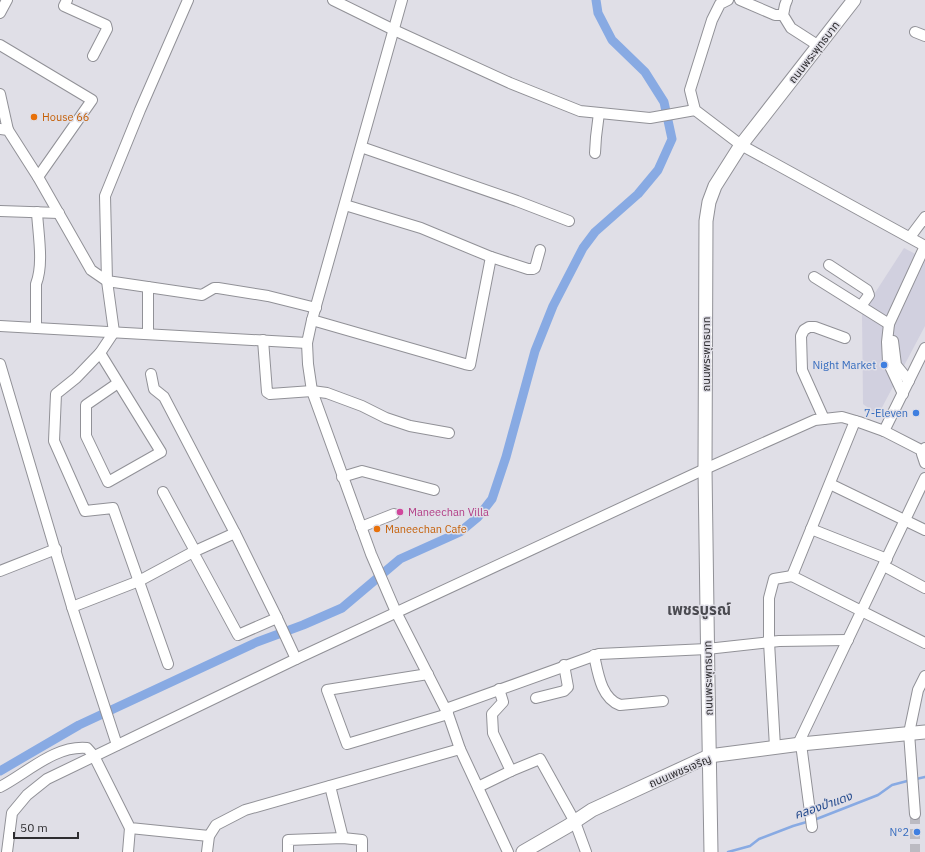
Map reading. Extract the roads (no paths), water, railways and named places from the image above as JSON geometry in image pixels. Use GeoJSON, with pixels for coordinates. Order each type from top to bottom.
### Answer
{"type":"FeatureCollection","features":[{"type":"Feature","properties":{"kind":"main road","name":"ถนนพระพุทธบาท"},"geometry":{"type":"LineString","coordinates":[[711,848],[705,469],[706,221],[709,202],[715,186],[741,145],[854,0]]}},
{"type":"Feature","properties":{"kind":"main road","name":"ถนนเพชรเจริญ"},"geometry":{"type":"LineString","coordinates":[[523,852],[575,822],[592,810],[709,756],[800,744],[925,732]]}},
{"type":"Feature","properties":{"kind":"street"},"geometry":{"type":"LineString","coordinates":[[67,0],[64,6],[106,25],[107,28],[93,56]]}},
{"type":"Feature","properties":{"kind":"street"},"geometry":{"type":"LineString","coordinates":[[168,664],[113,508],[85,510],[54,441],[56,394],[76,378],[100,353],[114,332],[107,281],[105,196],[140,110],[188,0]]}},
{"type":"Feature","properties":{"kind":"street"},"geometry":{"type":"LineString","coordinates":[[333,0],[394,30],[517,86],[580,111],[650,118],[694,110]]}},
{"type":"Feature","properties":{"kind":"street"},"geometry":{"type":"LineString","coordinates":[[402,0],[312,320],[307,342],[308,364],[312,391],[371,554],[396,612],[447,711],[460,749],[508,852]]}},
{"type":"Feature","properties":{"kind":"street"},"geometry":{"type":"LineString","coordinates":[[728,0],[720,4],[712,20],[690,90],[694,110],[741,145],[925,246],[889,324],[887,342],[888,362],[903,394]]}},
{"type":"Feature","properties":{"kind":"street"},"geometry":{"type":"LineString","coordinates":[[740,0],[774,15],[783,16]]}},
{"type":"Feature","properties":{"kind":"street"},"geometry":{"type":"LineString","coordinates":[[787,0],[783,16],[791,28],[819,46]]}},
{"type":"Feature","properties":{"kind":"street"},"geometry":{"type":"LineString","coordinates":[[915,32],[925,36]]}},
{"type":"Feature","properties":{"kind":"street"},"geometry":{"type":"LineString","coordinates":[[0,45],[92,100],[38,177]]}},
{"type":"Feature","properties":{"kind":"street"},"geometry":{"type":"LineString","coordinates":[[0,94],[4,129],[38,177],[60,213],[91,270],[107,281],[202,295],[214,288],[218,288],[268,296],[316,308]]}},
{"type":"Feature","properties":{"kind":"street"},"geometry":{"type":"LineString","coordinates":[[595,153],[599,113]]}},
{"type":"Feature","properties":{"kind":"street"},"geometry":{"type":"LineString","coordinates":[[361,147],[569,221]]}},
{"type":"Feature","properties":{"kind":"street"},"geometry":{"type":"LineString","coordinates":[[345,205],[421,228],[491,257],[528,269],[535,268],[540,250]]}},
{"type":"Feature","properties":{"kind":"street"},"geometry":{"type":"LineString","coordinates":[[0,211],[60,213]]}},
{"type":"Feature","properties":{"kind":"street"},"geometry":{"type":"LineString","coordinates":[[36,328],[36,284],[39,278],[40,266],[37,212]]}},
{"type":"Feature","properties":{"kind":"street"},"geometry":{"type":"LineString","coordinates":[[910,237],[925,217]]}},
{"type":"Feature","properties":{"kind":"street"},"geometry":{"type":"LineString","coordinates":[[312,320],[465,364],[470,364],[491,257]]}},
{"type":"Feature","properties":{"kind":"street"},"geometry":{"type":"LineString","coordinates":[[909,380],[896,365],[891,327],[925,261]]}},
{"type":"Feature","properties":{"kind":"street"},"geometry":{"type":"LineString","coordinates":[[829,265],[867,290],[869,294],[861,306]]}},
{"type":"Feature","properties":{"kind":"street"},"geometry":{"type":"LineString","coordinates":[[814,277],[889,324]]}},
{"type":"Feature","properties":{"kind":"street"},"geometry":{"type":"LineString","coordinates":[[148,287],[148,334]]}},
{"type":"Feature","properties":{"kind":"street"},"geometry":{"type":"LineString","coordinates":[[0,326],[307,342]]}},
{"type":"Feature","properties":{"kind":"street"},"geometry":{"type":"LineString","coordinates":[[824,419],[802,370],[801,336],[804,330],[809,327],[814,327],[846,338]]}},
{"type":"Feature","properties":{"kind":"street"},"geometry":{"type":"LineString","coordinates":[[263,340],[267,392],[273,395],[312,391],[327,393],[362,406],[386,418],[410,426],[449,432]]}},
{"type":"Feature","properties":{"kind":"street"},"geometry":{"type":"LineString","coordinates":[[884,431],[925,348]]}},
{"type":"Feature","properties":{"kind":"street"},"geometry":{"type":"LineString","coordinates":[[100,353],[161,452],[108,482],[86,436],[86,405],[118,383]]}},
{"type":"Feature","properties":{"kind":"street"},"geometry":{"type":"LineString","coordinates":[[0,364],[3,388],[56,549],[98,691],[117,745]]}},
{"type":"Feature","properties":{"kind":"street"},"geometry":{"type":"LineString","coordinates":[[152,374],[154,389],[164,397],[235,533],[295,656]]}},
{"type":"Feature","properties":{"kind":"street"},"geometry":{"type":"LineString","coordinates":[[7,852],[12,813],[27,795],[47,780],[295,656],[396,612],[705,469],[815,420],[842,417],[884,431],[924,450],[923,459],[925,463]]}},
{"type":"Feature","properties":{"kind":"street"},"geometry":{"type":"LineString","coordinates":[[792,576],[855,421]]}},
{"type":"Feature","properties":{"kind":"street"},"geometry":{"type":"LineString","coordinates":[[342,477],[362,471],[434,490]]}},
{"type":"Feature","properties":{"kind":"street"},"geometry":{"type":"LineString","coordinates":[[812,827],[800,744],[925,478]]}},
{"type":"Feature","properties":{"kind":"street"},"geometry":{"type":"LineString","coordinates":[[830,484],[925,530]]}},
{"type":"Feature","properties":{"kind":"street"},"geometry":{"type":"LineString","coordinates":[[163,492],[238,635],[278,620]]}},
{"type":"Feature","properties":{"kind":"street"},"geometry":{"type":"LineString","coordinates":[[361,527],[394,514]]}},
{"type":"Feature","properties":{"kind":"street"},"geometry":{"type":"LineString","coordinates":[[811,529],[886,563],[925,588]]}},
{"type":"Feature","properties":{"kind":"street"},"geometry":{"type":"LineString","coordinates":[[72,607],[139,581],[194,552],[235,533]]}},
{"type":"Feature","properties":{"kind":"street"},"geometry":{"type":"LineString","coordinates":[[0,571],[56,549]]}},
{"type":"Feature","properties":{"kind":"street"},"geometry":{"type":"LineString","coordinates":[[775,747],[769,642],[769,598],[774,579],[792,576],[925,642]]}},
{"type":"Feature","properties":{"kind":"street"},"geometry":{"type":"LineString","coordinates":[[428,674],[327,690],[347,744],[447,711],[499,688],[594,655],[707,649],[769,642],[848,640]]}},
{"type":"Feature","properties":{"kind":"street"},"geometry":{"type":"LineString","coordinates":[[594,655],[603,688],[613,703],[620,706],[663,701]]}},
{"type":"Feature","properties":{"kind":"street"},"geometry":{"type":"LineString","coordinates":[[536,698],[564,691],[568,687],[564,665]]}},
{"type":"Feature","properties":{"kind":"street"},"geometry":{"type":"LineString","coordinates":[[915,814],[909,733],[918,690],[925,676]]}},
{"type":"Feature","properties":{"kind":"street"},"geometry":{"type":"LineString","coordinates":[[499,688],[503,702],[492,714],[493,733],[511,771]]}},
{"type":"Feature","properties":{"kind":"street"},"geometry":{"type":"LineString","coordinates":[[0,787],[52,756],[76,747],[87,748],[94,756],[130,828],[128,852]]}},
{"type":"Feature","properties":{"kind":"street"},"geometry":{"type":"LineString","coordinates":[[207,852],[209,836],[216,825],[245,810],[460,749]]}},
{"type":"Feature","properties":{"kind":"street"},"geometry":{"type":"LineString","coordinates":[[478,787],[540,759],[575,822],[586,852]]}},
{"type":"Feature","properties":{"kind":"street"},"geometry":{"type":"LineString","coordinates":[[330,786],[343,838]]}},
{"type":"Feature","properties":{"kind":"street"},"geometry":{"type":"LineString","coordinates":[[130,828],[209,836]]}},
{"type":"Feature","properties":{"kind":"street"},"geometry":{"type":"LineString","coordinates":[[288,852],[288,840],[343,838],[362,840],[362,852]]}},
{"type":"Feature","properties":{"kind":"waterway"},"geometry":{"type":"LineString","coordinates":[[0,771],[79,725],[257,642],[303,625],[342,608],[400,559],[460,532],[478,517],[492,499],[506,457],[535,351],[553,306],[583,248],[595,232],[638,194],[658,170],[672,139],[664,102],[645,72],[612,40],[598,13],[596,0]]}},
{"type":"Feature","properties":{"kind":"waterway","name":"คลองป่าแดง"},"geometry":{"type":"LineString","coordinates":[[916,779],[925,777]]}},
{"type":"Feature","properties":{"kind":"waterway","name":"คลองป่าแดง"},"geometry":{"type":"LineString","coordinates":[[814,820],[878,795],[892,785],[911,780]]}},
{"type":"Feature","properties":{"kind":"waterway","name":"คลองป่าแดง"},"geometry":{"type":"LineString","coordinates":[[728,852],[750,846],[759,839],[810,821]]}},
{"type":"Feature","properties":{"kind":"tunnel"},"geometry":{"type":"LineString","coordinates":[[915,814],[915,852]]}},
{"type":"Feature","properties":{"kind":"place","name":"House 66"},"geometry":{"type":"Point","coordinates":[34,117]}},
{"type":"Feature","properties":{"kind":"place","name":"Night Market"},"geometry":{"type":"Point","coordinates":[884,365]}},
{"type":"Feature","properties":{"kind":"place","name":"7-Eleven"},"geometry":{"type":"Point","coordinates":[916,413]}},
{"type":"Feature","properties":{"kind":"place","name":"Maneechan Villa"},"geometry":{"type":"Point","coordinates":[400,512]}},
{"type":"Feature","properties":{"kind":"place","name":"Maneechan Cafe"},"geometry":{"type":"Point","coordinates":[377,529]}},
{"type":"Feature","properties":{"kind":"place","name":"N°2"},"geometry":{"type":"Point","coordinates":[917,832]}},
{"type":"Feature","properties":{"kind":"district","name":"เพชรบูรณ์"},"geometry":{"type":"Point","coordinates":[699,609]}}]}
